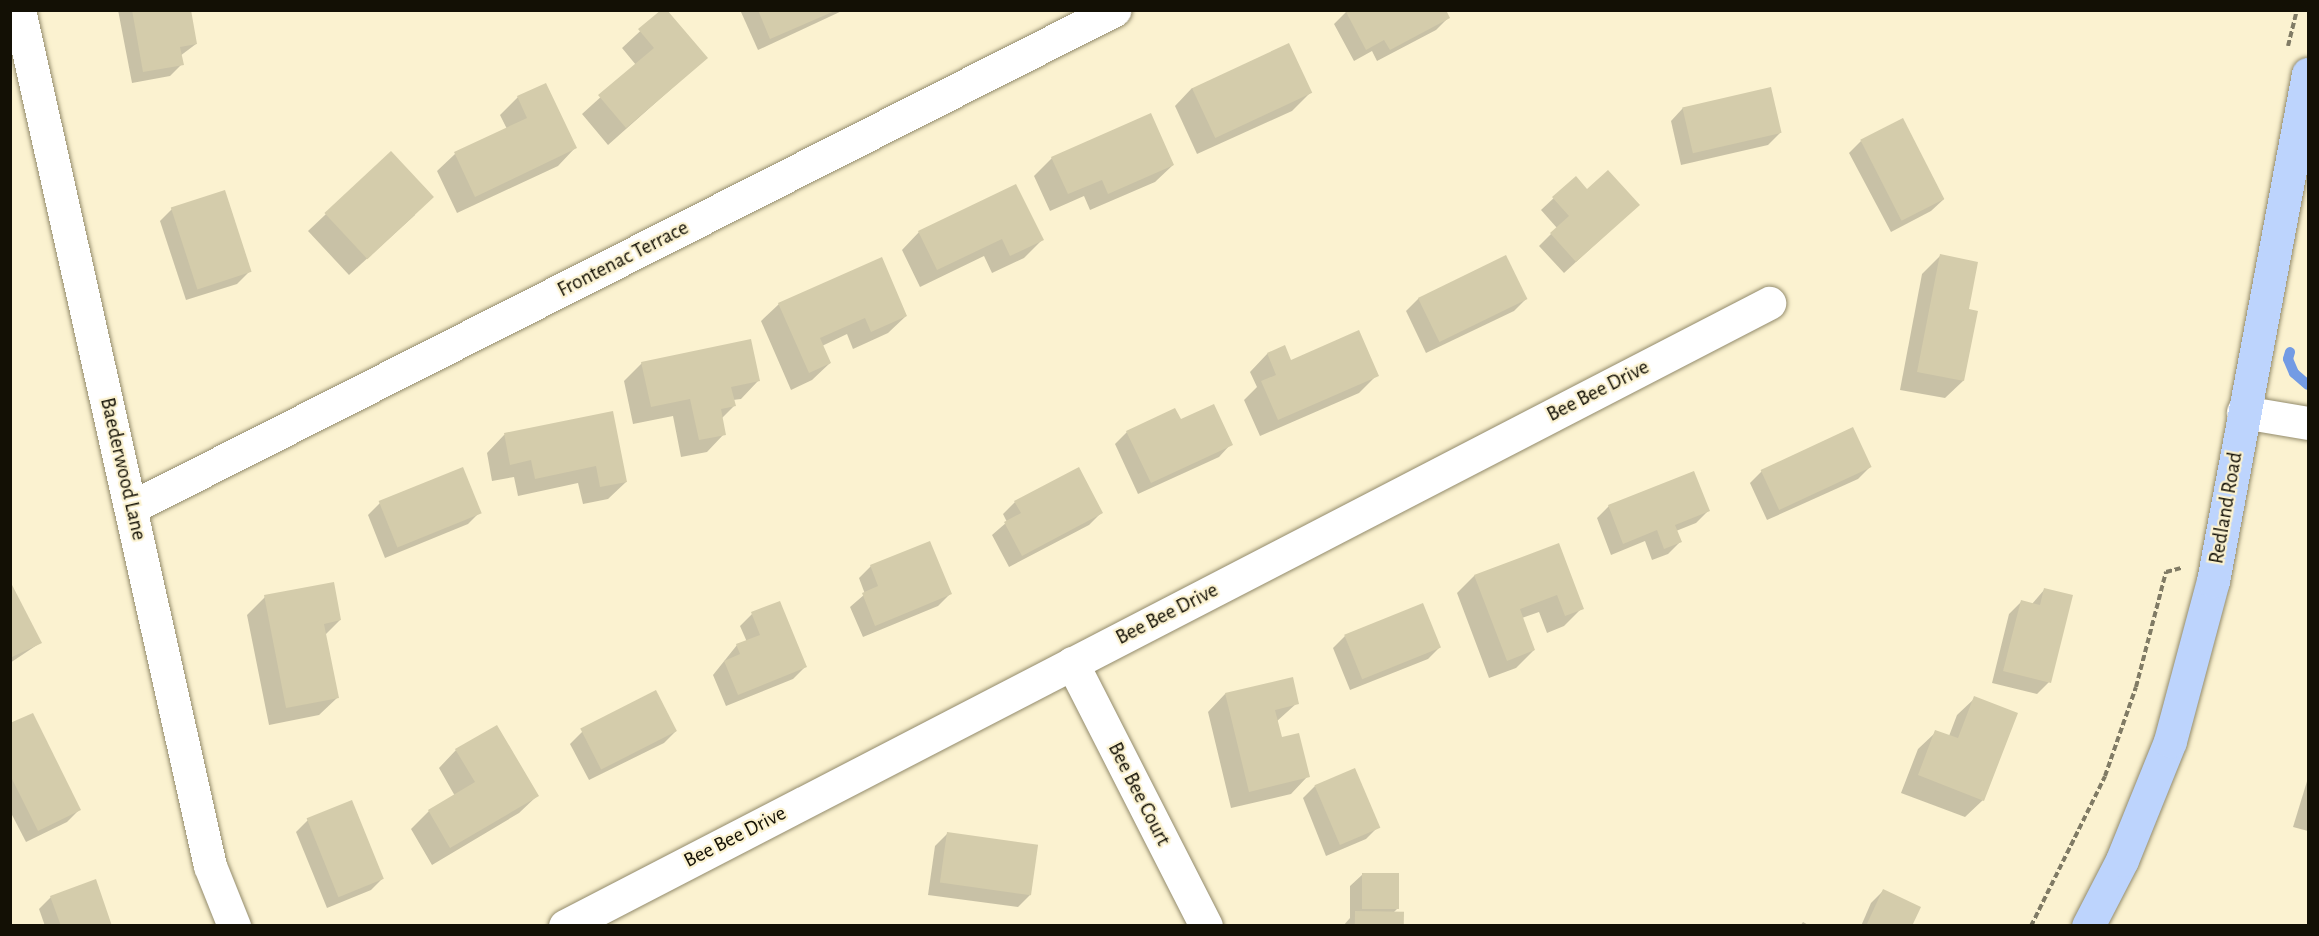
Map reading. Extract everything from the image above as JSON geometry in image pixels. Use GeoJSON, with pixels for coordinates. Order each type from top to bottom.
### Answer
{"type":"FeatureCollection","features":[{"type":"Feature","properties":{"kind":"main road","name":"Redland Road"},"geometry":{"type":"LineString","coordinates":[[2088,926],[2122,860],[2170,741],[2213,581],[2308,74]]}},
{"type":"Feature","properties":{"kind":"street","name":"Baederwood Lane"},"geometry":{"type":"LineString","coordinates":[[19,10],[132,507],[210,866],[234,926]]}},
{"type":"Feature","properties":{"kind":"street","name":"Frontenac Terrace"},"geometry":{"type":"LineString","coordinates":[[132,507],[1114,10]]}},
{"type":"Feature","properties":{"kind":"street","name":"Bee Bee Drive"},"geometry":{"type":"LineString","coordinates":[[565,926],[1769,303]]}},
{"type":"Feature","properties":{"kind":"street"},"geometry":{"type":"LineString","coordinates":[[2243,412],[2308,423]]}},
{"type":"Feature","properties":{"kind":"street","name":"Bee Bee Court"},"geometry":{"type":"LineString","coordinates":[[1072,663],[1206,926]]}},
{"type":"Feature","properties":{"kind":"path"},"geometry":{"type":"LineString","coordinates":[[2287,51],[2297,10]]}},
{"type":"Feature","properties":{"kind":"path"},"geometry":{"type":"LineString","coordinates":[[2031,926],[2105,776],[2136,687],[2166,572],[2191,563]]}},
{"type":"Feature","properties":{"kind":"building"},"geometry":{"type":"Polygon","coordinates":[[[132,10],[191,10],[197,44],[180,47],[184,65],[143,72],[132,10]]]}},
{"type":"Feature","properties":{"kind":"building"},"geometry":{"type":"Polygon","coordinates":[[[661,10],[667,10],[708,58],[626,128],[598,95],[654,48],[638,29],[661,10]]]}},
{"type":"Feature","properties":{"kind":"building"},"geometry":{"type":"Polygon","coordinates":[[[758,10],[837,10],[770,39],[758,10]]]}},
{"type":"Feature","properties":{"kind":"building"},"geometry":{"type":"Polygon","coordinates":[[[1345,10],[1446,10],[1450,18],[1390,50],[1384,40],[1366,50],[1345,10]]]}},
{"type":"Feature","properties":{"kind":"building"},"geometry":{"type":"Polygon","coordinates":[[[1289,43],[1312,93],[1215,138],[1192,88],[1289,43]]]}},
{"type":"Feature","properties":{"kind":"building"},"geometry":{"type":"Polygon","coordinates":[[[546,83],[577,148],[475,197],[454,152],[527,118],[517,96],[546,83]]]}},
{"type":"Feature","properties":{"kind":"building"},"geometry":{"type":"Polygon","coordinates":[[[1771,87],[1782,133],[1693,153],[1682,107],[1771,87]]]}},
{"type":"Feature","properties":{"kind":"building"},"geometry":{"type":"Polygon","coordinates":[[[1151,113],[1174,165],[1108,194],[1102,180],[1068,194],[1051,157],[1151,113]]]}},
{"type":"Feature","properties":{"kind":"building"},"geometry":{"type":"Polygon","coordinates":[[[1903,118],[1944,199],[1902,221],[1860,140],[1903,118]]]}},
{"type":"Feature","properties":{"kind":"building"},"geometry":{"type":"Polygon","coordinates":[[[391,151],[434,197],[367,259],[324,213],[391,151]]]}},
{"type":"Feature","properties":{"kind":"building"},"geometry":{"type":"Polygon","coordinates":[[[1608,170],[1640,205],[1576,262],[1550,233],[1569,216],[1552,197],[1576,176],[1587,189],[1608,170]]]}},
{"type":"Feature","properties":{"kind":"building"},"geometry":{"type":"Polygon","coordinates":[[[1016,184],[1044,240],[1010,256],[1002,239],[937,270],[918,231],[1016,184]]]}},
{"type":"Feature","properties":{"kind":"building"},"geometry":{"type":"Polygon","coordinates":[[[225,190],[252,272],[197,289],[171,208],[225,190]]]}},
{"type":"Feature","properties":{"kind":"building"},"geometry":{"type":"Polygon","coordinates":[[[1940,254],[1978,262],[1969,309],[1978,311],[1964,381],[1917,372],[1940,254]]]}},
{"type":"Feature","properties":{"kind":"building"},"geometry":{"type":"Polygon","coordinates":[[[1506,255],[1527,299],[1439,342],[1418,298],[1506,255]]]}},
{"type":"Feature","properties":{"kind":"building"},"geometry":{"type":"Polygon","coordinates":[[[882,257],[907,316],[871,332],[865,318],[820,338],[831,363],[809,373],[778,303],[882,257]]]}},
{"type":"Feature","properties":{"kind":"building"},"geometry":{"type":"Polygon","coordinates":[[[1359,330],[1379,376],[1278,420],[1261,381],[1276,375],[1267,353],[1285,345],[1291,360],[1359,330]]]}},
{"type":"Feature","properties":{"kind":"building"},"geometry":{"type":"Polygon","coordinates":[[[751,339],[760,381],[731,387],[736,406],[721,409],[726,435],[699,440],[690,399],[651,407],[641,362],[751,339]]]}},
{"type":"Feature","properties":{"kind":"building"},"geometry":{"type":"Polygon","coordinates":[[[1214,404],[1233,445],[1151,483],[1126,431],[1175,408],[1181,419],[1214,404]]]}},
{"type":"Feature","properties":{"kind":"building"},"geometry":{"type":"Polygon","coordinates":[[[613,411],[627,482],[600,487],[596,466],[535,479],[531,460],[510,465],[504,433],[613,411]]]}},
{"type":"Feature","properties":{"kind":"building"},"geometry":{"type":"Polygon","coordinates":[[[1853,427],[1872,467],[1779,510],[1761,470],[1853,427]]]}},
{"type":"Feature","properties":{"kind":"building"},"geometry":{"type":"Polygon","coordinates":[[[463,467],[482,513],[397,547],[379,501],[463,467]]]}},
{"type":"Feature","properties":{"kind":"building"},"geometry":{"type":"Polygon","coordinates":[[[1079,467],[1103,513],[1022,556],[1004,522],[1021,513],[1014,501],[1079,467]]]}},
{"type":"Feature","properties":{"kind":"building"},"geometry":{"type":"Polygon","coordinates":[[[1694,471],[1710,511],[1675,525],[1682,542],[1664,549],[1657,530],[1623,544],[1608,505],[1694,471]]]}},
{"type":"Feature","properties":{"kind":"building"},"geometry":{"type":"Polygon","coordinates":[[[930,541],[952,594],[875,626],[862,593],[878,586],[870,565],[930,541]]]}},
{"type":"Feature","properties":{"kind":"building"},"geometry":{"type":"Polygon","coordinates":[[[1559,543],[1584,609],[1565,616],[1557,595],[1520,609],[1535,650],[1507,661],[1474,575],[1559,543]]]}},
{"type":"Feature","properties":{"kind":"building"},"geometry":{"type":"Polygon","coordinates":[[[10,581],[42,643],[10,658],[10,581]]]}},
{"type":"Feature","properties":{"kind":"building"},"geometry":{"type":"Polygon","coordinates":[[[334,582],[341,620],[324,624],[339,698],[286,708],[264,595],[334,582]]]}},
{"type":"Feature","properties":{"kind":"building"},"geometry":{"type":"Polygon","coordinates":[[[2044,588],[2073,595],[2051,683],[2003,671],[2021,600],[2040,605],[2044,588]]]}},
{"type":"Feature","properties":{"kind":"building"},"geometry":{"type":"Polygon","coordinates":[[[780,601],[807,667],[738,695],[724,661],[740,654],[736,644],[760,635],[751,612],[780,601]]]}},
{"type":"Feature","properties":{"kind":"building"},"geometry":{"type":"Polygon","coordinates":[[[1423,603],[1441,648],[1362,679],[1344,635],[1423,603]]]}},
{"type":"Feature","properties":{"kind":"building"},"geometry":{"type":"Polygon","coordinates":[[[1293,677],[1299,704],[1275,710],[1282,737],[1299,733],[1310,777],[1249,792],[1225,693],[1293,677]]]}},
{"type":"Feature","properties":{"kind":"building"},"geometry":{"type":"Polygon","coordinates":[[[656,690],[677,731],[601,770],[580,729],[656,690]]]}},
{"type":"Feature","properties":{"kind":"building"},"geometry":{"type":"Polygon","coordinates":[[[1974,696],[2018,713],[1984,801],[1918,775],[1935,730],[1958,738],[1974,696]]]}},
{"type":"Feature","properties":{"kind":"building"},"geometry":{"type":"Polygon","coordinates":[[[33,713],[81,810],[38,831],[10,775],[10,723],[33,713]]]}},
{"type":"Feature","properties":{"kind":"building"},"geometry":{"type":"Polygon","coordinates":[[[497,725],[539,796],[450,848],[428,810],[475,782],[455,749],[497,725]]]}},
{"type":"Feature","properties":{"kind":"building"},"geometry":{"type":"Polygon","coordinates":[[[1355,768],[1380,828],[1340,845],[1314,785],[1355,768]]]}},
{"type":"Feature","properties":{"kind":"building"},"geometry":{"type":"Polygon","coordinates":[[[352,800],[384,879],[338,897],[307,818],[352,800]]]}},
{"type":"Feature","properties":{"kind":"building"},"geometry":{"type":"Polygon","coordinates":[[[947,832],[1038,845],[1031,895],[940,883],[947,832]]]}},
{"type":"Feature","properties":{"kind":"building"},"geometry":{"type":"Polygon","coordinates":[[[1362,873],[1399,873],[1399,909],[1362,909],[1362,873]]]}},
{"type":"Feature","properties":{"kind":"building"},"geometry":{"type":"Polygon","coordinates":[[[96,879],[112,926],[61,926],[50,896],[96,879]]]}},
{"type":"Feature","properties":{"kind":"building"},"geometry":{"type":"Polygon","coordinates":[[[1883,889],[1921,907],[1912,926],[1866,926],[1883,889]]]}},
{"type":"Feature","properties":{"kind":"building"},"geometry":{"type":"Polygon","coordinates":[[[1355,911],[1404,912],[1404,926],[1355,926],[1355,911]]]}},
{"type":"Feature","properties":{"kind":"waterway"},"geometry":{"type":"LineString","coordinates":[[2290,352],[2288,359],[2294,373],[2308,385]]}}]}
